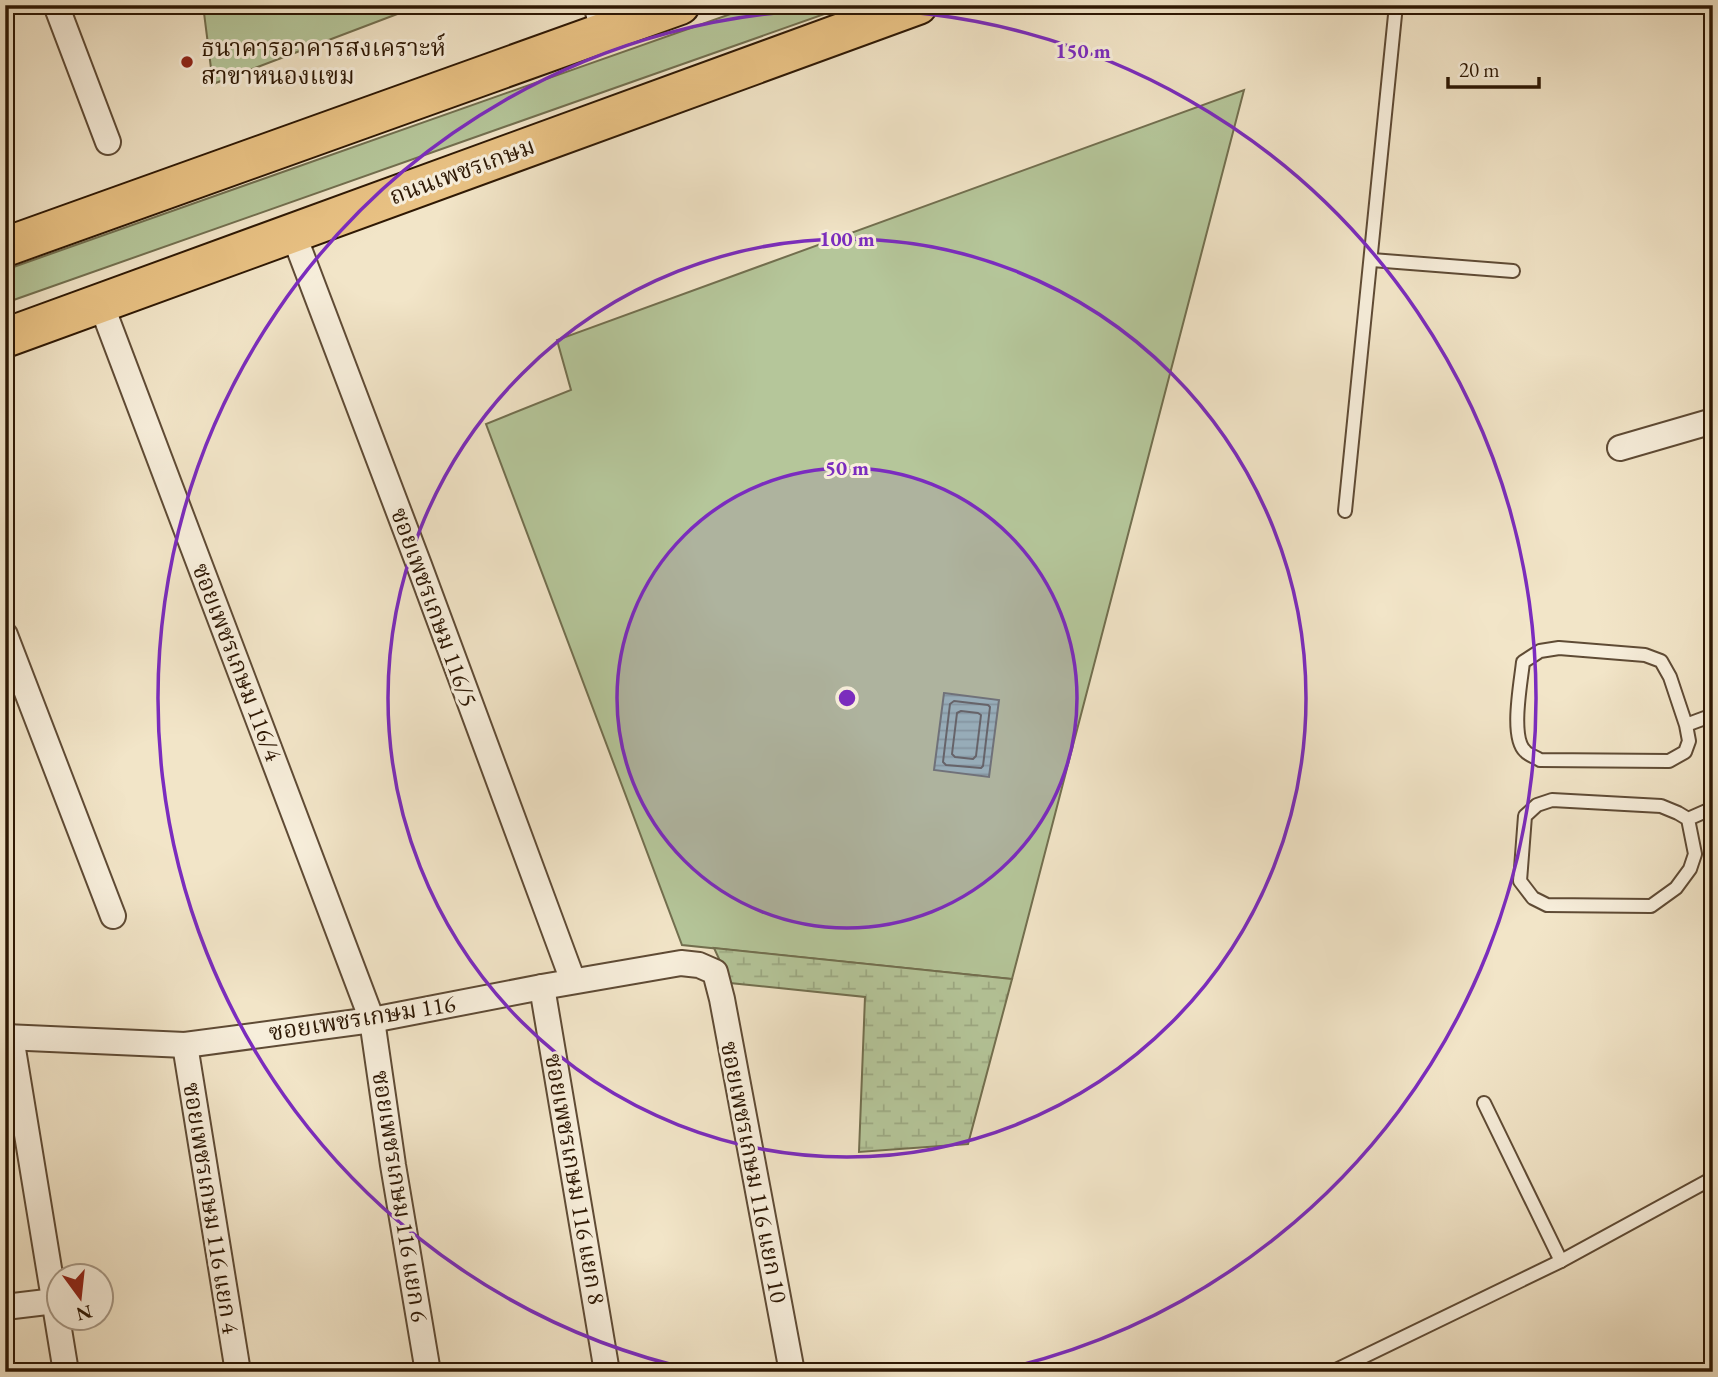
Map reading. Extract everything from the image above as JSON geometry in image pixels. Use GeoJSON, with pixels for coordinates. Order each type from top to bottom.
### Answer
{"type":"FeatureCollection","features":[{"type":"Feature","properties":{"kind":"main road"},"geometry":{"type":"LineString","coordinates":[[5,247],[594,20],[680,5]]}},
{"type":"Feature","properties":{"kind":"main road","name":"ถนนเพชรเกษม"},"geometry":{"type":"LineString","coordinates":[[5,338],[918,5]]}},
{"type":"Feature","properties":{"kind":"street"},"geometry":{"type":"LineString","coordinates":[[56,5],[108,142]]}},
{"type":"Feature","properties":{"kind":"street","name":"ซอยเพชรเกษม 116/5"},"geometry":{"type":"LineString","coordinates":[[293,233],[573,981]]}},
{"type":"Feature","properties":{"kind":"street","name":"ซอยเพชรเกษม 116/4"},"geometry":{"type":"LineString","coordinates":[[101,304],[372,1020]]}},
{"type":"Feature","properties":{"kind":"street"},"geometry":{"type":"LineString","coordinates":[[1619,449],[1713,421]]}},
{"type":"Feature","properties":{"kind":"street"},"geometry":{"type":"LineString","coordinates":[[5,635],[113,916]]}},
{"type":"Feature","properties":{"kind":"street","name":"ซอยเพชรเกษม 116"},"geometry":{"type":"LineString","coordinates":[[8,1037],[185,1045],[372,1020],[681,963],[699,965],[715,972]]}},
{"type":"Feature","properties":{"kind":"street","name":"ซอยเพชรเกษม 116 แยก 10"},"geometry":{"type":"LineString","coordinates":[[715,972],[792,1372]]}},
{"type":"Feature","properties":{"kind":"street","name":"ซอยเพชรเกษม 116 แยก 8"},"geometry":{"type":"LineString","coordinates":[[542,987],[607,1372]]}},
{"type":"Feature","properties":{"kind":"street","name":"ซอยเพชรเกษม 116 แยก 6"},"geometry":{"type":"LineString","coordinates":[[372,1020],[428,1372]]}},
{"type":"Feature","properties":{"kind":"street"},"geometry":{"type":"LineString","coordinates":[[8,1037],[48,1262]]}},
{"type":"Feature","properties":{"kind":"street","name":"ซอยเพชรเกษม 116 แยก 4"},"geometry":{"type":"LineString","coordinates":[[185,1045],[238,1372]]}},
{"type":"Feature","properties":{"kind":"street"},"geometry":{"type":"LineString","coordinates":[[5,1307],[46,1302]]}},
{"type":"Feature","properties":{"kind":"street"},"geometry":{"type":"LineString","coordinates":[[60,1332],[66,1372]]}},
{"type":"Feature","properties":{"kind":"lane"},"geometry":{"type":"LineString","coordinates":[[1345,512],[1396,5]]}},
{"type":"Feature","properties":{"kind":"lane"},"geometry":{"type":"LineString","coordinates":[[1372,260],[1513,271]]}},
{"type":"Feature","properties":{"kind":"lane"},"geometry":{"type":"LineString","coordinates":[[1559,648],[1645,654],[1661,661],[1670,677],[1686,725],[1689,741],[1685,752],[1669,761],[1540,760],[1525,752],[1518,740],[1523,662],[1540,651],[1559,648]]}},
{"type":"Feature","properties":{"kind":"lane"},"geometry":{"type":"LineString","coordinates":[[1686,725],[1713,715]]}},
{"type":"Feature","properties":{"kind":"lane"},"geometry":{"type":"LineString","coordinates":[[1552,800],[1661,807],[1688,820],[1695,854],[1690,869],[1676,888],[1651,906],[1547,905],[1533,898],[1520,881],[1525,816],[1537,805],[1552,800]]}},
{"type":"Feature","properties":{"kind":"lane"},"geometry":{"type":"LineString","coordinates":[[1688,820],[1713,808]]}},
{"type":"Feature","properties":{"kind":"lane"},"geometry":{"type":"LineString","coordinates":[[1484,1103],[1561,1261]]}},
{"type":"Feature","properties":{"kind":"lane"},"geometry":{"type":"LineString","coordinates":[[1332,1372],[1561,1261],[1713,1178]]}},
{"type":"Feature","properties":{"kind":"green space"},"geometry":{"type":"Polygon","coordinates":[[[203,5],[421,5],[213,84],[203,5]]]}},
{"type":"Feature","properties":{"kind":"green space"},"geometry":{"type":"Polygon","coordinates":[[[756,5],[850,5],[5,303],[5,270],[756,5]]]}},
{"type":"Feature","properties":{"kind":"green space"},"geometry":{"type":"Polygon","coordinates":[[[1244,90],[1012,979],[682,945],[486,424],[571,390],[557,340],[1244,90]]]}},
{"type":"Feature","properties":{"kind":"green space"},"geometry":{"type":"Polygon","coordinates":[[[714,948],[1012,979],[968,1144],[859,1152],[865,997],[730,983],[714,948]]]}},
{"type":"Feature","properties":{"kind":"water"},"geometry":{"type":"Polygon","coordinates":[[[944,693],[999,700],[989,777],[934,770],[944,693]]]}},
{"type":"Feature","properties":{"kind":"place","name":"ธนาคารอาคารสงเคราะห์ สาขาหนองแขม"},"geometry":{"type":"Point","coordinates":[187,62]}}]}
